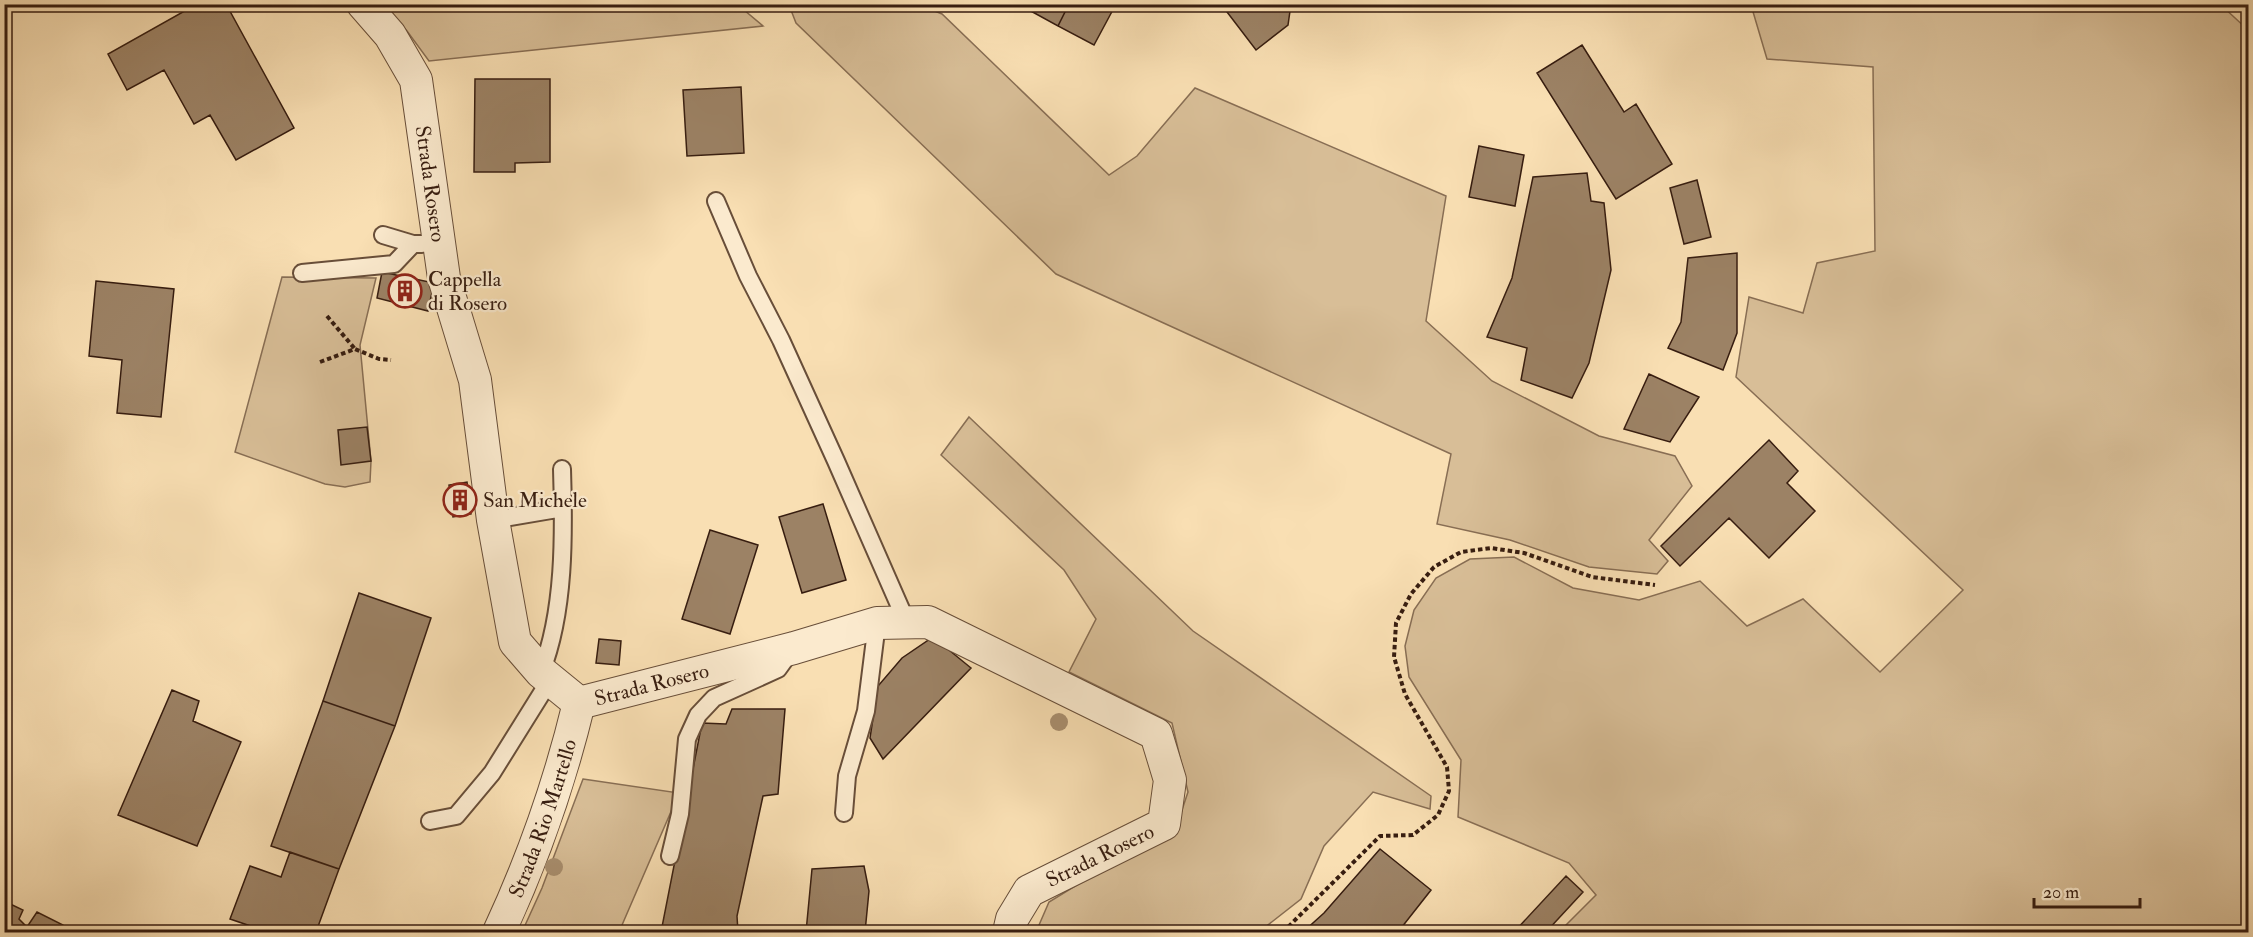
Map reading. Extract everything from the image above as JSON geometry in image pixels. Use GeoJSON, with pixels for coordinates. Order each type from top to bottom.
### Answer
{"type":"FeatureCollection","features":[{"type":"Feature","properties":{"kind":"street","name":"Strada Rosero"},"geometry":{"type":"LineString","coordinates":[[363,4],[390,35],[416,80],[425,244],[444,278],[475,380],[493,520],[515,642],[546,676],[579,703],[892,623],[928,622],[1156,734],[1170,780],[1164,824],[1029,891],[1012,919],[1009,933]]}},
{"type":"Feature","properties":{"kind":"street","name":"Strada Rio Martello"},"geometry":{"type":"LineString","coordinates":[[499,933],[524,878],[565,754],[579,703]]}},
{"type":"Feature","properties":{"kind":"lane"},"geometry":{"type":"LineString","coordinates":[[716,201],[748,276],[781,340],[836,461],[892,623],[846,776],[844,813]]}},
{"type":"Feature","properties":{"kind":"lane"},"geometry":{"type":"LineString","coordinates":[[383,235],[425,244]]}},
{"type":"Feature","properties":{"kind":"lane"},"geometry":{"type":"LineString","coordinates":[[302,273],[394,264],[425,244]]}},
{"type":"Feature","properties":{"kind":"lane"},"geometry":{"type":"LineString","coordinates":[[430,822],[456,816],[492,773],[546,676],[558,605],[563,508],[562,469]]}},
{"type":"Feature","properties":{"kind":"lane"},"geometry":{"type":"LineString","coordinates":[[493,520],[563,508]]}},
{"type":"Feature","properties":{"kind":"lane"},"geometry":{"type":"LineString","coordinates":[[670,856],[680,814],[687,740],[698,715],[714,698],[778,669],[794,648]]}},
{"type":"Feature","properties":{"kind":"path"},"geometry":{"type":"LineString","coordinates":[[327,316],[355,349],[379,359],[391,360]]}},
{"type":"Feature","properties":{"kind":"path"},"geometry":{"type":"LineString","coordinates":[[320,362],[355,349]]}},
{"type":"Feature","properties":{"kind":"path"},"geometry":{"type":"LineString","coordinates":[[1283,933],[1380,836],[1413,835],[1438,815],[1449,791],[1446,767],[1405,693],[1394,657],[1396,623],[1410,594],[1434,567],[1461,552],[1491,548],[1524,553],[1592,577],[1655,585]]}},
{"type":"Feature","properties":{"kind":"shaded area"},"geometry":{"type":"Polygon","coordinates":[[[383,5],[738,5],[763,26],[429,61],[407,31],[383,5]]]}},
{"type":"Feature","properties":{"kind":"shaded area"},"geometry":{"type":"Polygon","coordinates":[[[789,5],[920,5],[942,14],[1109,175],[1137,156],[1195,88],[1446,196],[1426,321],[1492,381],[1599,436],[1675,456],[1692,486],[1649,540],[1668,561],[1657,574],[1589,567],[1510,540],[1437,524],[1451,454],[1056,274],[796,23],[789,5]]]}},
{"type":"Feature","properties":{"kind":"shaded area"},"geometry":{"type":"Polygon","coordinates":[[[1751,5],[2221,5],[2248,30],[2248,932],[1559,932],[1596,895],[1569,863],[1458,817],[1461,760],[1409,677],[1405,646],[1414,610],[1436,578],[1470,559],[1514,557],[1573,588],[1639,600],[1700,581],[1747,626],[1803,599],[1880,672],[1963,590],[1736,377],[1749,297],[1803,313],[1817,263],[1875,251],[1873,67],[1767,59],[1751,5]]]}},
{"type":"Feature","properties":{"kind":"shaded area"},"geometry":{"type":"Polygon","coordinates":[[[282,277],[376,278],[360,345],[371,461],[370,482],[345,487],[325,484],[235,452],[282,277]]]}},
{"type":"Feature","properties":{"kind":"shaded area"},"geometry":{"type":"Polygon","coordinates":[[[969,417],[1193,631],[1431,796],[1430,809],[1373,792],[1324,846],[1301,899],[1259,932],[1036,932],[1049,902],[1111,864],[1173,837],[1188,792],[1172,723],[1069,672],[1096,619],[1064,570],[941,455],[969,417]]]}},
{"type":"Feature","properties":{"kind":"shaded area"},"geometry":{"type":"Polygon","coordinates":[[[583,779],[679,793],[619,932],[522,932],[542,888],[583,779]]]}},
{"type":"Feature","properties":{"kind":"building"},"geometry":{"type":"Polygon","coordinates":[[[197,4],[226,4],[294,128],[236,160],[210,115],[194,124],[164,70],[127,90],[108,54],[197,4]]]}},
{"type":"Feature","properties":{"kind":"building"},"geometry":{"type":"Polygon","coordinates":[[[1018,4],[1069,4],[1058,26],[1018,4]]]}},
{"type":"Feature","properties":{"kind":"building"},"geometry":{"type":"Polygon","coordinates":[[[1069,4],[1116,4],[1094,45],[1058,26],[1069,4]]]}},
{"type":"Feature","properties":{"kind":"building"},"geometry":{"type":"Polygon","coordinates":[[[1228,4],[1291,4],[1288,25],[1256,50],[1224,8],[1228,4]]]}},
{"type":"Feature","properties":{"kind":"building"},"geometry":{"type":"Polygon","coordinates":[[[1582,45],[1624,112],[1636,104],[1672,164],[1616,199],[1537,73],[1582,45]]]}},
{"type":"Feature","properties":{"kind":"building"},"geometry":{"type":"Polygon","coordinates":[[[475,79],[550,79],[550,162],[515,163],[515,172],[474,172],[475,79]]]}},
{"type":"Feature","properties":{"kind":"building"},"geometry":{"type":"Polygon","coordinates":[[[741,87],[744,153],[687,156],[683,90],[741,87]]]}},
{"type":"Feature","properties":{"kind":"building"},"geometry":{"type":"Polygon","coordinates":[[[1479,146],[1524,155],[1515,206],[1469,197],[1479,146]]]}},
{"type":"Feature","properties":{"kind":"building"},"geometry":{"type":"Polygon","coordinates":[[[1587,173],[1591,201],[1604,203],[1611,270],[1589,363],[1572,398],[1521,380],[1527,348],[1487,337],[1512,278],[1533,177],[1587,173]]]}},
{"type":"Feature","properties":{"kind":"building"},"geometry":{"type":"Polygon","coordinates":[[[1697,180],[1711,237],[1684,244],[1670,188],[1697,180]]]}},
{"type":"Feature","properties":{"kind":"building"},"geometry":{"type":"Polygon","coordinates":[[[1737,253],[1737,333],[1723,370],[1668,348],[1681,322],[1688,258],[1737,253]]]}},
{"type":"Feature","properties":{"kind":"building","name":"Cappella di Rosero"},"geometry":{"type":"Polygon","coordinates":[[[382,272],[434,283],[428,311],[377,298],[382,272]]]}},
{"type":"Feature","properties":{"kind":"building"},"geometry":{"type":"Polygon","coordinates":[[[96,281],[174,289],[161,417],[117,413],[122,360],[89,356],[96,281]]]}},
{"type":"Feature","properties":{"kind":"building"},"geometry":{"type":"Polygon","coordinates":[[[1649,374],[1699,397],[1670,442],[1624,429],[1649,374]]]}},
{"type":"Feature","properties":{"kind":"building"},"geometry":{"type":"Polygon","coordinates":[[[367,427],[371,461],[341,465],[338,430],[367,427]]]}},
{"type":"Feature","properties":{"kind":"building"},"geometry":{"type":"Polygon","coordinates":[[[1769,440],[1798,471],[1787,483],[1815,511],[1769,558],[1729,518],[1680,566],[1661,546],[1769,440]]]}},
{"type":"Feature","properties":{"kind":"building","name":"San Michele"},"geometry":{"type":"Polygon","coordinates":[[[467,482],[471,514],[453,517],[449,485],[467,482]]]}},
{"type":"Feature","properties":{"kind":"building"},"geometry":{"type":"Polygon","coordinates":[[[823,504],[846,580],[802,593],[779,517],[823,504]]]}},
{"type":"Feature","properties":{"kind":"building"},"geometry":{"type":"Polygon","coordinates":[[[710,530],[758,545],[730,634],[682,619],[710,530]]]}},
{"type":"Feature","properties":{"kind":"building"},"geometry":{"type":"Polygon","coordinates":[[[359,593],[431,618],[395,726],[323,701],[359,593]]]}},
{"type":"Feature","properties":{"kind":"building"},"geometry":{"type":"Polygon","coordinates":[[[933,637],[971,668],[883,759],[870,738],[878,686],[902,658],[933,637]]]}},
{"type":"Feature","properties":{"kind":"building"},"geometry":{"type":"Polygon","coordinates":[[[599,639],[621,641],[619,665],[596,663],[599,639]]]}},
{"type":"Feature","properties":{"kind":"building"},"geometry":{"type":"Polygon","coordinates":[[[172,690],[199,701],[193,721],[241,742],[197,846],[118,815],[172,690]]]}},
{"type":"Feature","properties":{"kind":"building"},"geometry":{"type":"Polygon","coordinates":[[[323,701],[395,726],[339,869],[271,846],[323,701]]]}},
{"type":"Feature","properties":{"kind":"building"},"geometry":{"type":"Polygon","coordinates":[[[732,709],[785,709],[778,794],[763,796],[737,916],[738,932],[661,932],[702,723],[726,724],[732,709]]]}},
{"type":"Feature","properties":{"kind":"building"},"geometry":{"type":"Polygon","coordinates":[[[1380,849],[1431,890],[1398,932],[1303,932],[1324,913],[1380,849]]]}},
{"type":"Feature","properties":{"kind":"building"},"geometry":{"type":"Polygon","coordinates":[[[290,852],[339,869],[316,932],[268,932],[230,919],[250,866],[281,877],[290,852]]]}},
{"type":"Feature","properties":{"kind":"building"},"geometry":{"type":"Polygon","coordinates":[[[864,866],[869,891],[865,932],[806,932],[812,869],[864,866]]]}},
{"type":"Feature","properties":{"kind":"building"},"geometry":{"type":"Polygon","coordinates":[[[1566,876],[1583,892],[1546,932],[1514,932],[1566,876]]]}},
{"type":"Feature","properties":{"kind":"building"},"geometry":{"type":"Polygon","coordinates":[[[4,901],[23,910],[19,919],[27,927],[37,912],[63,925],[66,932],[4,932],[4,901]]]}},
{"type":"Feature","properties":{"kind":"place","name":"Cappella di Rosero"},"geometry":{"type":"Point","coordinates":[405,291]}},
{"type":"Feature","properties":{"kind":"place","name":"San Michele"},"geometry":{"type":"Point","coordinates":[460,500]}}]}
